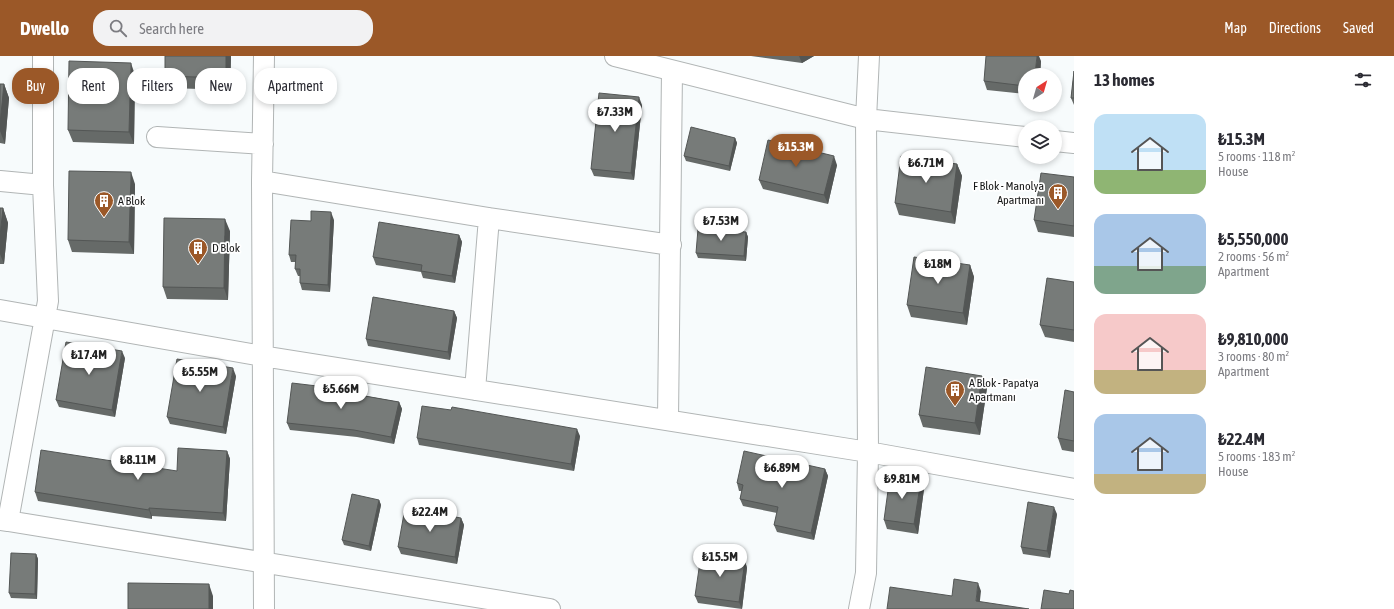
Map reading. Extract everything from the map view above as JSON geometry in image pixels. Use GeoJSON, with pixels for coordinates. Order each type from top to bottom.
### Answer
{"type":"FeatureCollection","features":[{"type":"Feature","properties":{"kind":"street"},"geometry":{"type":"LineString","coordinates":[[43,56],[43,184],[48,301],[4,521],[550,609]]}},
{"type":"Feature","properties":{"kind":"street"},"geometry":{"type":"LineString","coordinates":[[264,56],[262,181],[264,609]]}},
{"type":"Feature","properties":{"kind":"street"},"geometry":{"type":"LineString","coordinates":[[615,56],[866,119],[1018,136]]}},
{"type":"Feature","properties":{"kind":"street"},"geometry":{"type":"LineString","coordinates":[[859,609],[866,572],[868,452],[866,119],[869,56]]}},
{"type":"Feature","properties":{"kind":"street"},"geometry":{"type":"LineString","coordinates":[[668,419],[672,71]]}},
{"type":"Feature","properties":{"kind":"street"},"geometry":{"type":"LineString","coordinates":[[157,137],[263,144]]}},
{"type":"Feature","properties":{"kind":"street"},"geometry":{"type":"LineString","coordinates":[[1062,142],[1074,143]]}},
{"type":"Feature","properties":{"kind":"street"},"geometry":{"type":"LineString","coordinates":[[0,181],[43,184]]}},
{"type":"Feature","properties":{"kind":"street"},"geometry":{"type":"LineString","coordinates":[[262,181],[489,218],[671,245]]}},
{"type":"Feature","properties":{"kind":"street"},"geometry":{"type":"LineString","coordinates":[[474,390],[489,218]]}},
{"type":"Feature","properties":{"kind":"street"},"geometry":{"type":"LineString","coordinates":[[0,310],[44,319],[262,356],[668,419],[868,452],[1074,489]]}},
{"type":"Feature","properties":{"kind":"building"},"geometry":{"type":"Polygon","coordinates":[[[165,56],[226,56],[226,68],[195,68],[195,77],[187,77],[187,68],[165,68],[165,56]]]}},
{"type":"Feature","properties":{"kind":"building"},"geometry":{"type":"Polygon","coordinates":[[[986,56],[1037,56],[1036,68],[1018,68],[1018,85],[984,81],[986,56]]]}},
{"type":"Feature","properties":{"kind":"building"},"geometry":{"type":"Polygon","coordinates":[[[69,61],[131,63],[131,68],[127,68],[127,104],[130,104],[129,132],[68,130],[68,104],[119,104],[119,68],[69,68],[69,61]]]}},
{"type":"Feature","properties":{"kind":"building"},"geometry":{"type":"Polygon","coordinates":[[[1074,71],[1074,98],[1071,98],[1074,71]]]}},
{"type":"Feature","properties":{"kind":"building"},"geometry":{"type":"Polygon","coordinates":[[[0,84],[4,84],[0,124],[0,84]]]}},
{"type":"Feature","properties":{"kind":"building"},"geometry":{"type":"Polygon","coordinates":[[[599,93],[639,97],[631,173],[591,169],[599,93]]]}},
{"type":"Feature","properties":{"kind":"building"},"geometry":{"type":"Polygon","coordinates":[[[691,127],[735,138],[729,166],[684,156],[691,127]]]}},
{"type":"Feature","properties":{"kind":"building"},"geometry":{"type":"Polygon","coordinates":[[[768,140],[834,156],[824,195],[759,180],[768,140]]]}},
{"type":"Feature","properties":{"kind":"building"},"geometry":{"type":"Polygon","coordinates":[[[901,156],[957,164],[951,212],[895,203],[901,156]]]}},
{"type":"Feature","properties":{"kind":"building","name":"A Blok"},"geometry":{"type":"Polygon","coordinates":[[[69,171],[131,172],[129,242],[68,240],[69,171]]]}},
{"type":"Feature","properties":{"kind":"building","name":"F Blok - Manolya Apartmanı"},"geometry":{"type":"Polygon","coordinates":[[[1041,173],[1074,177],[1074,226],[1034,220],[1041,173]]]}},
{"type":"Feature","properties":{"kind":"building"},"geometry":{"type":"Polygon","coordinates":[[[0,208],[3,208],[0,236],[0,208]]]}},
{"type":"Feature","properties":{"kind":"building"},"geometry":{"type":"Polygon","coordinates":[[[311,211],[331,212],[328,285],[300,283],[300,269],[295,269],[296,255],[289,255],[291,220],[311,221],[311,211]]]}},
{"type":"Feature","properties":{"kind":"building","name":"D Blok"},"geometry":{"type":"Polygon","coordinates":[[[164,218],[225,219],[224,288],[163,287],[164,218]]]}},
{"type":"Feature","properties":{"kind":"building"},"geometry":{"type":"Polygon","coordinates":[[[379,222],[459,235],[452,276],[421,271],[422,265],[373,257],[379,222]]]}},
{"type":"Feature","properties":{"kind":"building"},"geometry":{"type":"Polygon","coordinates":[[[698,229],[746,232],[744,256],[696,253],[698,229]]]}},
{"type":"Feature","properties":{"kind":"building"},"geometry":{"type":"Polygon","coordinates":[[[914,257],[970,265],[963,313],[907,305],[914,257]]]}},
{"type":"Feature","properties":{"kind":"building"},"geometry":{"type":"Polygon","coordinates":[[[1047,278],[1074,282],[1074,330],[1040,325],[1047,278]]]}},
{"type":"Feature","properties":{"kind":"building"},"geometry":{"type":"Polygon","coordinates":[[[373,297],[454,311],[448,352],[366,339],[373,297]]]}},
{"type":"Feature","properties":{"kind":"building"},"geometry":{"type":"Polygon","coordinates":[[[66,342],[122,351],[112,410],[56,400],[66,342]]]}},
{"type":"Feature","properties":{"kind":"building"},"geometry":{"type":"Polygon","coordinates":[[[177,359],[233,368],[223,427],[167,417],[177,359]]]}},
{"type":"Feature","properties":{"kind":"building","name":"A Blok - Papatya Apartmanı"},"geometry":{"type":"Polygon","coordinates":[[[926,367],[982,376],[975,423],[919,415],[926,367]]]}},
{"type":"Feature","properties":{"kind":"building"},"geometry":{"type":"Polygon","coordinates":[[[292,383],[359,391],[359,395],[399,402],[391,437],[354,430],[287,423],[292,383]]]}},
{"type":"Feature","properties":{"kind":"building"},"geometry":{"type":"Polygon","coordinates":[[[1065,390],[1074,392],[1074,441],[1058,438],[1065,390]]]}},
{"type":"Feature","properties":{"kind":"building"},"geometry":{"type":"Polygon","coordinates":[[[422,406],[451,410],[452,407],[577,429],[571,464],[417,438],[422,406]]]}},
{"type":"Feature","properties":{"kind":"building"},"geometry":{"type":"Polygon","coordinates":[[[178,448],[227,451],[223,513],[149,508],[149,510],[35,492],[41,450],[177,471],[178,448]]]}},
{"type":"Feature","properties":{"kind":"building"},"geometry":{"type":"Polygon","coordinates":[[[744,451],[825,469],[811,533],[774,525],[778,507],[740,499],[743,485],[737,483],[744,451]]]}},
{"type":"Feature","properties":{"kind":"building"},"geometry":{"type":"Polygon","coordinates":[[[890,476],[921,480],[914,524],[884,520],[890,476]]]}},
{"type":"Feature","properties":{"kind":"building"},"geometry":{"type":"Polygon","coordinates":[[[352,494],[379,500],[369,546],[342,540],[352,494]]]}},
{"type":"Feature","properties":{"kind":"building"},"geometry":{"type":"Polygon","coordinates":[[[1028,502],[1054,507],[1047,551],[1021,547],[1028,502]]]}},
{"type":"Feature","properties":{"kind":"building"},"geometry":{"type":"Polygon","coordinates":[[[405,508],[461,518],[455,557],[398,547],[405,508]]]}},
{"type":"Feature","properties":{"kind":"building"},"geometry":{"type":"Polygon","coordinates":[[[11,553],[36,554],[35,594],[9,593],[11,553]]]}},
{"type":"Feature","properties":{"kind":"building"},"geometry":{"type":"Polygon","coordinates":[[[701,555],[745,561],[739,602],[695,596],[701,555]]]}},
{"type":"Feature","properties":{"kind":"building"},"geometry":{"type":"Polygon","coordinates":[[[954,579],[978,583],[976,601],[1029,609],[887,609],[890,587],[952,596],[954,579]]]}},
{"type":"Feature","properties":{"kind":"building"},"geometry":{"type":"Polygon","coordinates":[[[128,583],[209,584],[209,609],[128,609],[128,583]]]}},
{"type":"Feature","properties":{"kind":"building"},"geometry":{"type":"Polygon","coordinates":[[[1044,590],[1069,594],[1070,590],[1074,591],[1074,609],[1041,609],[1044,590]]]}},
{"type":"Feature","properties":{"kind":"place","name":"F Blok - Manolya Apartmanı"},"geometry":{"type":"Point","coordinates":[1058,210]}},
{"type":"Feature","properties":{"kind":"place","name":"A Blok"},"geometry":{"type":"Point","coordinates":[104,218]}},
{"type":"Feature","properties":{"kind":"place","name":"D Blok"},"geometry":{"type":"Point","coordinates":[198,265]}},
{"type":"Feature","properties":{"kind":"place","name":"A Blok - Papatya Apartmanı"},"geometry":{"type":"Point","coordinates":[955,407]}}]}
